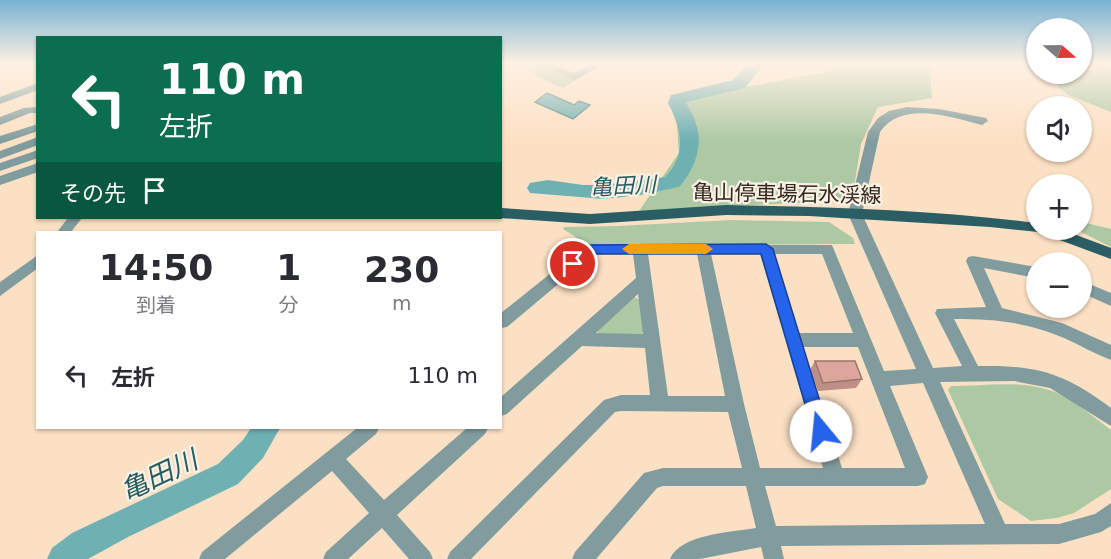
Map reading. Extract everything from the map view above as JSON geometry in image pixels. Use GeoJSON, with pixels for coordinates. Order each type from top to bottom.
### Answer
{"type":"FeatureCollection","features":[{"type":"Feature","properties":{"kind":"main road","name":"亀山停車場石水渓線"},"geometry":{"type":"LineString","coordinates":[[502,213],[590,219],[726,210],[855,214],[1026,227]]}},
{"type":"Feature","properties":{"kind":"main road"},"geometry":{"type":"LineString","coordinates":[[1072,240],[1111,254]]}},
{"type":"Feature","properties":{"kind":"street"},"geometry":{"type":"LineString","coordinates":[[12,116],[2,101],[31,89]]}},
{"type":"Feature","properties":{"kind":"street"},"geometry":{"type":"LineString","coordinates":[[0,121],[28,110],[36,110]]}},
{"type":"Feature","properties":{"kind":"street"},"geometry":{"type":"LineString","coordinates":[[982,121],[919,110],[900,112],[880,121],[874,132],[855,214],[999,535]]}},
{"type":"Feature","properties":{"kind":"street"},"geometry":{"type":"LineString","coordinates":[[0,140],[36,128]]}},
{"type":"Feature","properties":{"kind":"street"},"geometry":{"type":"LineString","coordinates":[[0,155],[36,142]]}},
{"type":"Feature","properties":{"kind":"street"},"geometry":{"type":"LineString","coordinates":[[0,167],[36,155]]}},
{"type":"Feature","properties":{"kind":"street"},"geometry":{"type":"LineString","coordinates":[[0,181],[36,168]]}},
{"type":"Feature","properties":{"kind":"street"},"geometry":{"type":"LineString","coordinates":[[502,321],[591,249],[827,249],[918,477],[663,477],[651,480],[582,559]]}},
{"type":"Feature","properties":{"kind":"street"},"geometry":{"type":"LineString","coordinates":[[640,249],[660,403]]}},
{"type":"Feature","properties":{"kind":"street"},"geometry":{"type":"LineString","coordinates":[[703,249],[735,404],[774,559]]}},
{"type":"Feature","properties":{"kind":"street"},"geometry":{"type":"LineString","coordinates":[[766,249],[835,476]]}},
{"type":"Feature","properties":{"kind":"street"},"geometry":{"type":"LineString","coordinates":[[997,313],[973,261],[1026,270]]}},
{"type":"Feature","properties":{"kind":"street"},"geometry":{"type":"LineString","coordinates":[[0,290],[36,262]]}},
{"type":"Feature","properties":{"kind":"street"},"geometry":{"type":"LineString","coordinates":[[502,407],[643,280]]}},
{"type":"Feature","properties":{"kind":"street"},"geometry":{"type":"LineString","coordinates":[[1092,291],[1111,300]]}},
{"type":"Feature","properties":{"kind":"street"},"geometry":{"type":"LineString","coordinates":[[974,374],[944,313],[997,313],[1044,322],[1082,337],[1111,353]]}},
{"type":"Feature","properties":{"kind":"street"},"geometry":{"type":"LineString","coordinates":[[578,339],[652,341]]}},
{"type":"Feature","properties":{"kind":"street"},"geometry":{"type":"LineString","coordinates":[[793,340],[863,340]]}},
{"type":"Feature","properties":{"kind":"street"},"geometry":{"type":"LineString","coordinates":[[878,379],[928,375],[1022,374],[1052,381],[1075,392],[1110,416]]}},
{"type":"Feature","properties":{"kind":"street"},"geometry":{"type":"LineString","coordinates":[[457,559],[609,406],[621,403],[735,404]]}},
{"type":"Feature","properties":{"kind":"street"},"geometry":{"type":"LineString","coordinates":[[209,559],[369,429]]}},
{"type":"Feature","properties":{"kind":"street"},"geometry":{"type":"LineString","coordinates":[[333,559],[478,429]]}},
{"type":"Feature","properties":{"kind":"street"},"geometry":{"type":"LineString","coordinates":[[333,458],[423,559]]}},
{"type":"Feature","properties":{"kind":"street"},"geometry":{"type":"LineString","coordinates":[[680,559],[701,547],[768,536],[1059,534],[1101,522],[1111,513]]}},
{"type":"Feature","properties":{"kind":"green space"},"geometry":{"type":"Polygon","coordinates":[[[723,89],[931,89],[932,98],[878,107],[861,144],[852,200],[639,211],[679,153],[676,114],[683,98],[691,92],[723,89]]]}},
{"type":"Feature","properties":{"kind":"green space"},"geometry":{"type":"Polygon","coordinates":[[[1061,89],[1111,89],[1111,112],[1092,104],[1092,96],[1071,96],[1061,89]]]}},
{"type":"Feature","properties":{"kind":"green space"},"geometry":{"type":"Polygon","coordinates":[[[732,220],[829,222],[853,238],[855,244],[588,245],[563,229],[564,227],[732,220]]]}},
{"type":"Feature","properties":{"kind":"green space"},"geometry":{"type":"Polygon","coordinates":[[[1092,224],[1111,229],[1111,247],[1092,238],[1092,224]]]}},
{"type":"Feature","properties":{"kind":"green space"},"geometry":{"type":"Polygon","coordinates":[[[633,296],[641,301],[645,331],[639,336],[598,333],[598,329],[633,296]]]}},
{"type":"Feature","properties":{"kind":"green space"},"geometry":{"type":"Polygon","coordinates":[[[1005,384],[1032,386],[1057,393],[1071,400],[1111,430],[1111,489],[1074,513],[1057,518],[1031,521],[998,499],[948,390],[951,386],[1005,384]]]}},
{"type":"Feature","properties":{"kind":"water"},"geometry":{"type":"Polygon","coordinates":[[[547,93],[574,105],[579,101],[590,105],[573,119],[535,102],[547,93]]]}},
{"type":"Feature","properties":{"kind":"building"},"geometry":{"type":"Polygon","coordinates":[[[815,361],[855,361],[862,379],[823,383],[815,361]]]}},
{"type":"Feature","properties":{"kind":"waterway","name":"亀田川"},"geometry":{"type":"LineString","coordinates":[[537,188],[554,187],[583,192],[604,192],[672,182],[684,165],[690,136],[686,119],[677,99],[718,89]]}},
{"type":"Feature","properties":{"kind":"waterway","name":"亀田川"},"geometry":{"type":"LineString","coordinates":[[63,559],[83,544],[117,526],[228,474],[253,449],[265,429]]}},
{"type":"Feature","properties":{"kind":"slow traffic"},"geometry":{"type":"LineString","coordinates":[[629,249],[706,249]]}},
{"type":"Feature","properties":{"kind":"route"},"geometry":{"type":"LineString","coordinates":[[573,264],[591,249],[766,249],[821,431]]}}]}
